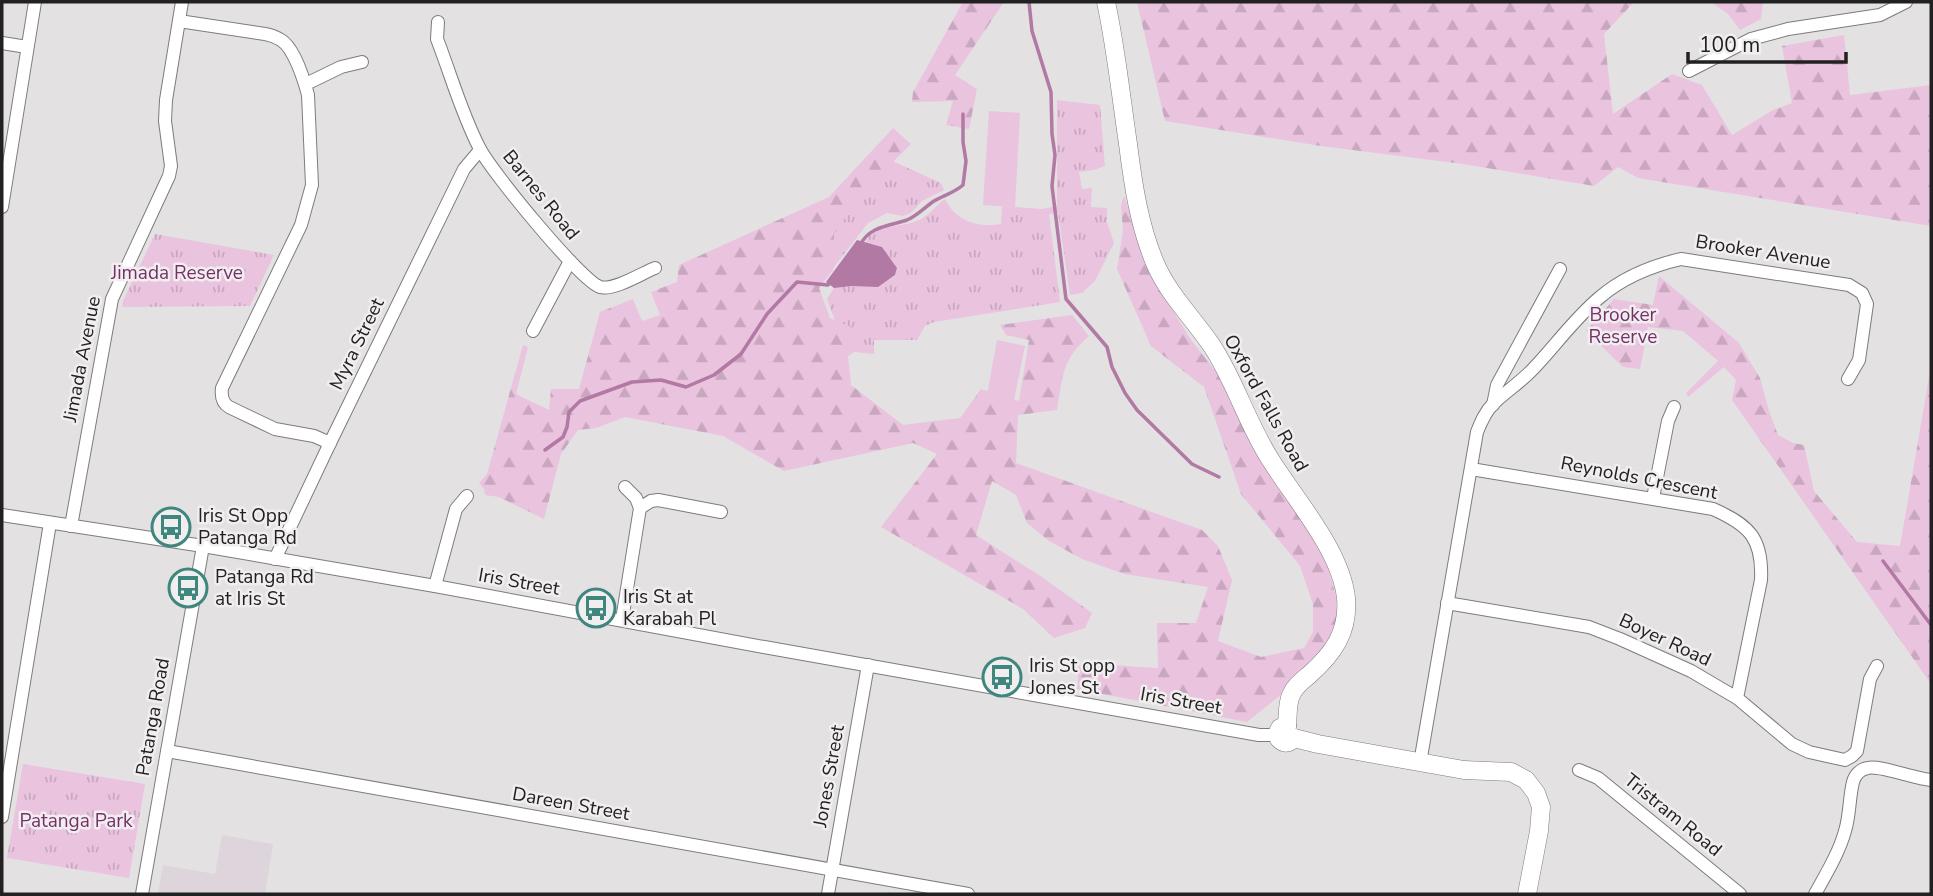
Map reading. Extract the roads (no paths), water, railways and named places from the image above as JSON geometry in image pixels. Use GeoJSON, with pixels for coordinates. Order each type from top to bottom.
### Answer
{"type":"FeatureCollection","features":[{"type":"Feature","properties":{"kind":"street"},"geometry":{"type":"LineString","coordinates":[[2,207],[6,152],[35,2]]}},
{"type":"Feature","properties":{"kind":"street","name":"Jimada Avenue"},"geometry":{"type":"LineString","coordinates":[[71,526],[112,299],[169,176],[166,100],[182,2]]}},
{"type":"Feature","properties":{"kind":"street","name":"Oxford Falls Road"},"geometry":{"type":"LineString","coordinates":[[1105,2],[1135,194],[1143,232],[1156,265],[1168,287],[1212,346],[1268,457],[1326,545],[1346,596],[1346,620],[1342,636],[1321,664],[1292,692],[1286,733]]}},
{"type":"Feature","properties":{"kind":"street"},"geometry":{"type":"LineString","coordinates":[[1689,71],[1751,39],[1788,29],[1880,15],[1899,3]]}},
{"type":"Feature","properties":{"kind":"street"},"geometry":{"type":"LineString","coordinates":[[179,21],[276,37],[288,46],[306,84],[312,185],[301,225],[222,388],[222,395],[225,405],[275,429],[314,436],[330,443]]}},
{"type":"Feature","properties":{"kind":"street","name":"Barnes Road"},"geometry":{"type":"LineString","coordinates":[[438,22],[437,39],[480,150],[493,170],[570,261],[600,287],[613,287],[655,268]]}},
{"type":"Feature","properties":{"kind":"street"},"geometry":{"type":"LineString","coordinates":[[2,43],[27,47]]}},
{"type":"Feature","properties":{"kind":"street"},"geometry":{"type":"LineString","coordinates":[[306,84],[341,67],[362,62]]}},
{"type":"Feature","properties":{"kind":"street","name":"Myra Street"},"geometry":{"type":"LineString","coordinates":[[275,559],[464,169],[480,150]]}},
{"type":"Feature","properties":{"kind":"street","name":"Brooker Avenue"},"geometry":{"type":"LineString","coordinates":[[1420,763],[1477,432],[1483,417],[1493,405],[1533,369],[1598,298],[1639,272],[1681,259],[1849,285],[1862,293],[1867,303],[1867,315],[1859,360],[1848,379]]}},
{"type":"Feature","properties":{"kind":"street"},"geometry":{"type":"LineString","coordinates":[[533,331],[570,261]]}},
{"type":"Feature","properties":{"kind":"street","name":"Brooker Avenue"},"geometry":{"type":"LineString","coordinates":[[1493,405],[1497,385],[1560,269]]}},
{"type":"Feature","properties":{"kind":"street"},"geometry":{"type":"LineString","coordinates":[[1653,498],[1668,421],[1674,407]]}},
{"type":"Feature","properties":{"kind":"street","name":"Reynolds Crescent"},"geometry":{"type":"LineString","coordinates":[[1471,469],[1713,509],[1743,524],[1756,545],[1762,566],[1737,698]]}},
{"type":"Feature","properties":{"kind":"street"},"geometry":{"type":"LineString","coordinates":[[622,620],[640,508],[636,498],[625,487]]}},
{"type":"Feature","properties":{"kind":"street"},"geometry":{"type":"LineString","coordinates":[[435,586],[456,509],[467,496]]}},
{"type":"Feature","properties":{"kind":"street"},"geometry":{"type":"LineString","coordinates":[[640,508],[651,500],[658,500],[721,512]]}},
{"type":"Feature","properties":{"kind":"street","name":"Iris Street"},"geometry":{"type":"LineString","coordinates":[[2,515],[435,586],[1259,735],[1286,733]]}},
{"type":"Feature","properties":{"kind":"street"},"geometry":{"type":"LineString","coordinates":[[2,817],[50,523]]}},
{"type":"Feature","properties":{"kind":"street","name":"Patanga Road"},"geometry":{"type":"LineString","coordinates":[[142,894],[204,546]]}},
{"type":"Feature","properties":{"kind":"street","name":"Boyer Road"},"geometry":{"type":"LineString","coordinates":[[1447,603],[1589,627],[1620,639],[1691,671],[1737,698],[1792,744],[1809,752],[1845,760],[1857,751],[1870,679],[1877,666]]}},
{"type":"Feature","properties":{"kind":"street","name":"Jones Street"},"geometry":{"type":"LineString","coordinates":[[828,894],[869,665]]}},
{"type":"Feature","properties":{"kind":"street"},"geometry":{"type":"LineString","coordinates":[[1286,733],[1318,744],[1420,763],[1464,770],[1511,772],[1520,776],[1531,785],[1541,807],[1527,894]]}},
{"type":"Feature","properties":{"kind":"street","name":"Dareen Street"},"geometry":{"type":"LineString","coordinates":[[167,751],[968,894]]}},
{"type":"Feature","properties":{"kind":"street"},"geometry":{"type":"LineString","coordinates":[[1815,894],[1834,859],[1845,830],[1852,788],[1860,771],[1869,767],[1878,768],[1931,780]]}},
{"type":"Feature","properties":{"kind":"street","name":"Tristram Road"},"geometry":{"type":"LineString","coordinates":[[1579,770],[1598,778],[1740,894]]}},
{"type":"Feature","properties":{"kind":"waterway"},"geometry":{"type":"LineString","coordinates":[[1029,2],[1032,31],[1051,92],[1055,155],[1052,186],[1066,299],[1107,347],[1112,367],[1137,410],[1192,464],[1219,477]]}},
{"type":"Feature","properties":{"kind":"waterway"},"geometry":{"type":"LineString","coordinates":[[860,245],[875,230],[911,218],[963,185],[966,161],[963,114]]}},
{"type":"Feature","properties":{"kind":"waterway"},"geometry":{"type":"LineString","coordinates":[[545,450],[563,437],[569,412],[580,401],[632,382],[661,380],[686,387],[714,375],[741,354],[767,314],[797,282],[828,285],[831,281]]}},
{"type":"Feature","properties":{"kind":"waterway"},"geometry":{"type":"LineString","coordinates":[[1883,561],[1931,625]]}},
{"type":"Feature","properties":{"kind":"place","name":"Iris St Opp Patanga Rd"},"geometry":{"type":"Point","coordinates":[171,527]}},
{"type":"Feature","properties":{"kind":"place","name":"Patanga Rd at Iris St"},"geometry":{"type":"Point","coordinates":[188,588]}},
{"type":"Feature","properties":{"kind":"place","name":"Iris St at Karabah Pl"},"geometry":{"type":"Point","coordinates":[596,608]}},
{"type":"Feature","properties":{"kind":"place","name":"Iris St opp Jones St"},"geometry":{"type":"Point","coordinates":[1002,677]}},
{"type":"Feature","properties":{"kind":"park label","name":"Jimada Reserve"},"geometry":{"type":"Point","coordinates":[177,273]}},
{"type":"Feature","properties":{"kind":"park label","name":"Brooker Reserve"},"geometry":{"type":"Point","coordinates":[1623,326]}},
{"type":"Feature","properties":{"kind":"park label","name":"Patanga Park"},"geometry":{"type":"Point","coordinates":[76,821]}}]}
